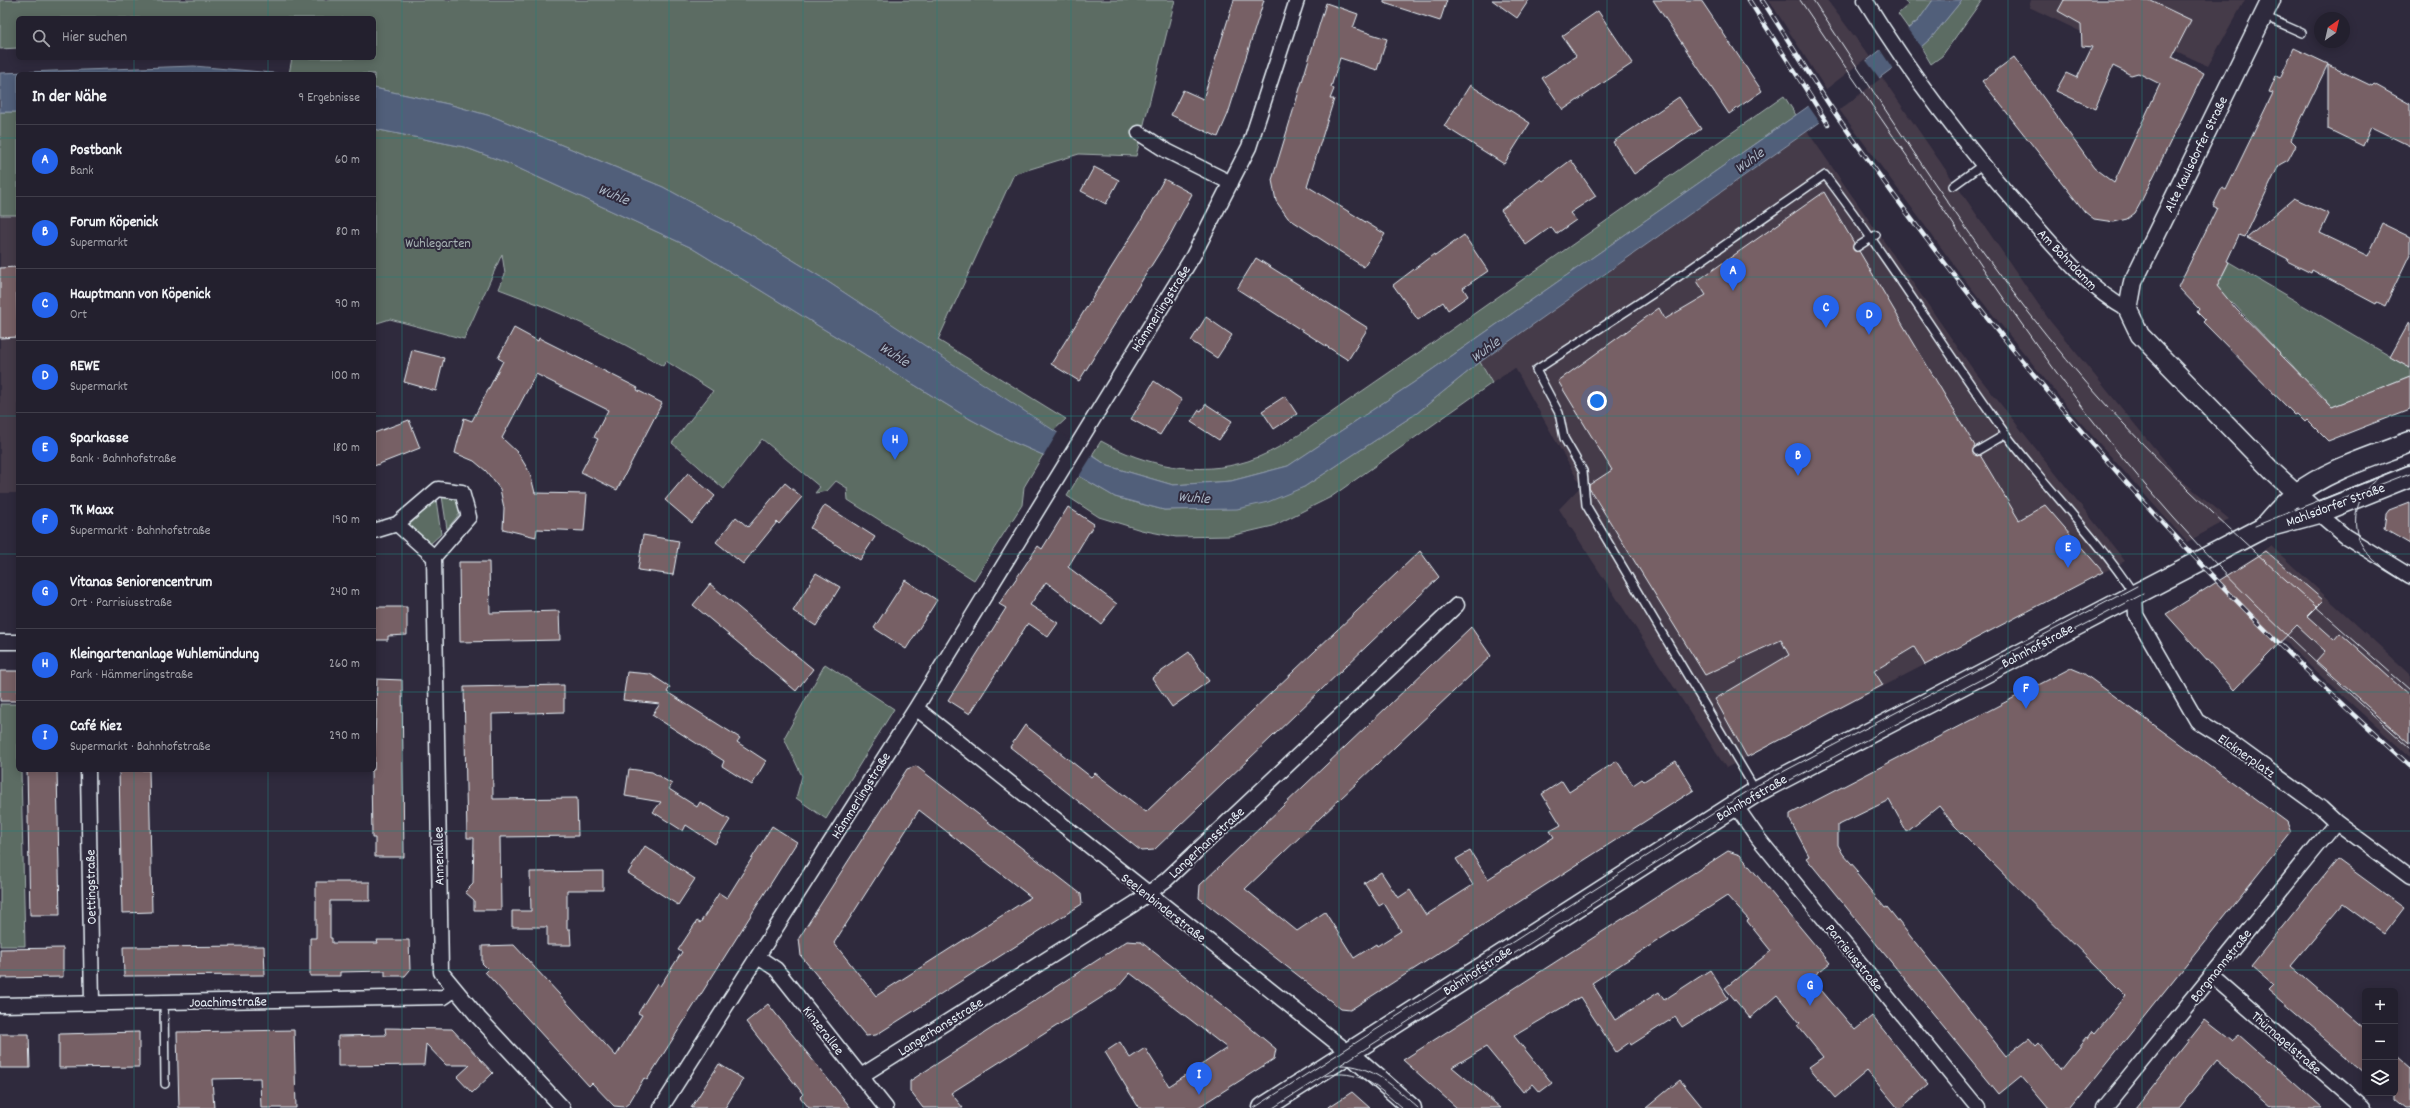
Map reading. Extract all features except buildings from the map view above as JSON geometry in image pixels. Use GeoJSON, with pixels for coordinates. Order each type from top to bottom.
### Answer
{"type":"FeatureCollection","features":[{"type":"Feature","properties":{"kind":"main road","name":"Mahlsdorfer Straße"},"geometry":{"type":"LineString","coordinates":[[2263,528],[2296,494],[2345,468],[2410,442]]}},
{"type":"Feature","properties":{"kind":"main road","name":"Mahlsdorfer Straße"},"geometry":{"type":"LineString","coordinates":[[2263,528],[2318,513],[2410,476]]}},
{"type":"Feature","properties":{"kind":"main road","name":"Bahnhofstraße"},"geometry":{"type":"LineString","coordinates":[[1263,1108],[1348,1052],[1756,792],[2263,528]]}},
{"type":"Feature","properties":{"kind":"street","name":"Hämmerlingstraße"},"geometry":{"type":"LineString","coordinates":[[661,1108],[916,708],[1026,530],[1054,478],[1196,251],[1249,147],[1297,0]]}},
{"type":"Feature","properties":{"kind":"street","name":"Am Bahndamm"},"geometry":{"type":"LineString","coordinates":[[1865,0],[1914,76],[1982,165],[2054,246],[2108,299],[2128,310]]}},
{"type":"Feature","properties":{"kind":"street","name":"Alte Kaulsdorfer Straße"},"geometry":{"type":"LineString","coordinates":[[2128,310],[2133,282],[2267,8]]}},
{"type":"Feature","properties":{"kind":"street"},"geometry":{"type":"LineString","coordinates":[[1139,133],[1167,151],[1231,183]]}},
{"type":"Feature","properties":{"kind":"street"},"geometry":{"type":"LineString","coordinates":[[2128,310],[2140,335],[2296,494],[2345,536],[2410,576]]}},
{"type":"Feature","properties":{"kind":"street"},"geometry":{"type":"LineString","coordinates":[[376,531],[397,524],[438,489],[462,492],[469,517],[434,557],[397,524]]}},
{"type":"Feature","properties":{"kind":"street","name":"Annenallee"},"geometry":{"type":"LineString","coordinates":[[434,557],[440,972],[454,990],[563,1108]]}},
{"type":"Feature","properties":{"kind":"street","name":"Elcknerplatz"},"geometry":{"type":"LineString","coordinates":[[2135,596],[2136,615],[2197,721],[2235,745],[2321,808],[2336,822],[2410,877]]}},
{"type":"Feature","properties":{"kind":"street","name":"Langerhansstraße"},"geometry":{"type":"LineString","coordinates":[[860,1076],[1148,894],[1166,880],[1457,605]]}},
{"type":"Feature","properties":{"kind":"street"},"geometry":{"type":"LineString","coordinates":[[0,642],[16,642]]}},
{"type":"Feature","properties":{"kind":"street","name":"Seelenbinderstraße"},"geometry":{"type":"LineString","coordinates":[[916,708],[1348,1052],[1412,1108]]}},
{"type":"Feature","properties":{"kind":"street","name":"Oettingstraße"},"geometry":{"type":"LineString","coordinates":[[88,772],[92,1003]]}},
{"type":"Feature","properties":{"kind":"street","name":"Parrisiusstraße"},"geometry":{"type":"LineString","coordinates":[[1735,805],[1758,838],[1978,1108]]}},
{"type":"Feature","properties":{"kind":"street","name":"Borgmannstraße"},"geometry":{"type":"LineString","coordinates":[[2104,1108],[2336,822]]}},
{"type":"Feature","properties":{"kind":"street","name":"Kinzerallee"},"geometry":{"type":"LineString","coordinates":[[758,957],[776,969],[886,1108]]}},
{"type":"Feature","properties":{"kind":"street","name":"Thürnagelstraße"},"geometry":{"type":"LineString","coordinates":[[2211,975],[2364,1108]]}},
{"type":"Feature","properties":{"kind":"street","name":"Joachimstraße"},"geometry":{"type":"LineString","coordinates":[[0,1005],[444,997],[454,990]]}},
{"type":"Feature","properties":{"kind":"lane"},"geometry":{"type":"LineString","coordinates":[[2267,8],[2302,33]]}},
{"type":"Feature","properties":{"kind":"lane"},"geometry":{"type":"LineString","coordinates":[[1953,186],[1982,165]]}},
{"type":"Feature","properties":{"kind":"lane"},"geometry":{"type":"LineString","coordinates":[[1756,792],[1586,505],[1583,471],[1564,438],[1559,414],[1536,370],[1671,282],[1825,175],[1874,236],[2006,434],[2115,566],[2135,596]]}},
{"type":"Feature","properties":{"kind":"lane"},"geometry":{"type":"LineString","coordinates":[[1860,245],[1874,236]]}},
{"type":"Feature","properties":{"kind":"lane"},"geometry":{"type":"LineString","coordinates":[[1977,451],[2006,434]]}},
{"type":"Feature","properties":{"kind":"lane"},"geometry":{"type":"LineString","coordinates":[[164,1002],[165,1084]]}},
{"type":"Feature","properties":{"kind":"shaded area"},"geometry":{"type":"Polygon","coordinates":[[[1769,0],[1827,0],[1870,57],[1827,91],[1769,0]]]}},
{"type":"Feature","properties":{"kind":"shaded area"},"geometry":{"type":"Polygon","coordinates":[[[2031,0],[2245,0],[2208,66],[2161,44],[2151,65],[2029,7],[2031,0]]]}},
{"type":"Feature","properties":{"kind":"shaded area"},"geometry":{"type":"Polygon","coordinates":[[[1881,76],[2050,321],[2179,478],[2229,519],[2187,542],[2074,415],[1968,284],[1838,108],[1881,76]]]}},
{"type":"Feature","properties":{"kind":"shaded area"},"geometry":{"type":"Polygon","coordinates":[[[1807,131],[1972,368],[2125,561],[1726,768],[1559,509],[1581,486],[1515,368],[1492,383],[1480,362],[1807,131]]]}},
{"type":"Feature","properties":{"kind":"shaded area"},"geometry":{"type":"Polygon","coordinates":[[[0,215],[16,215],[16,493],[0,493],[0,215]]]}},
{"type":"Feature","properties":{"kind":"shaded area"},"geometry":{"type":"Polygon","coordinates":[[[2271,546],[2410,674],[2410,757],[2310,666],[2222,578],[2271,546]]]}},
{"type":"Feature","properties":{"kind":"green space"},"geometry":{"type":"Polygon","coordinates":[[[0,0],[1175,0],[1136,156],[1079,154],[1014,174],[938,340],[1066,419],[1053,431],[819,276],[750,234],[663,187],[494,117],[448,104],[376,88],[376,72],[289,72],[292,60],[376,60],[376,16],[16,16],[16,48],[0,49],[0,0]]]}},
{"type":"Feature","properties":{"kind":"green space"},"geometry":{"type":"Polygon","coordinates":[[[1904,0],[1933,0],[1918,21],[1908,28],[1898,14],[1908,5],[1904,0]]]}},
{"type":"Feature","properties":{"kind":"green space"},"geometry":{"type":"Polygon","coordinates":[[[1962,0],[1982,0],[1942,56],[1931,64],[1921,47],[1931,38],[1962,0]]]}},
{"type":"Feature","properties":{"kind":"green space"},"geometry":{"type":"Polygon","coordinates":[[[1784,96],[1796,115],[1413,383],[1288,466],[1231,481],[1173,485],[1108,466],[1092,455],[1101,441],[1118,450],[1154,463],[1191,468],[1210,468],[1229,466],[1248,461],[1280,447],[1418,353],[1784,96]]]}},
{"type":"Feature","properties":{"kind":"green space"},"geometry":{"type":"Polygon","coordinates":[[[0,112],[16,112],[16,215],[0,215],[0,112]]]}},
{"type":"Feature","properties":{"kind":"green space","name":"Wuhlegarten"},"geometry":{"type":"Polygon","coordinates":[[[376,129],[464,147],[507,163],[690,247],[970,419],[1013,442],[1043,455],[1024,487],[1022,505],[974,580],[848,500],[847,488],[836,481],[827,491],[815,493],[820,487],[762,439],[724,489],[672,443],[713,391],[666,361],[663,366],[582,324],[499,289],[505,274],[502,254],[464,339],[390,319],[376,323],[376,129]]]}},
{"type":"Feature","properties":{"kind":"green space"},"geometry":{"type":"Polygon","coordinates":[[[2229,262],[2410,368],[2410,376],[2332,407],[2311,383],[2310,385],[2232,302],[2230,303],[2216,288],[2229,262]]]}},
{"type":"Feature","properties":{"kind":"green space"},"geometry":{"type":"Polygon","coordinates":[[[1480,362],[1492,383],[1331,497],[1273,526],[1230,536],[1176,537],[1141,530],[1099,517],[1067,496],[1079,476],[1115,497],[1164,510],[1243,507],[1304,487],[1417,413],[1480,362]]]}},
{"type":"Feature","properties":{"kind":"green space"},"geometry":{"type":"Polygon","coordinates":[[[442,496],[458,500],[461,512],[447,529],[442,496]]]}},
{"type":"Feature","properties":{"kind":"green space"},"geometry":{"type":"Polygon","coordinates":[[[436,500],[441,534],[429,545],[409,525],[436,500]]]}},
{"type":"Feature","properties":{"kind":"green space"},"geometry":{"type":"Polygon","coordinates":[[[825,664],[894,709],[826,819],[796,798],[802,776],[784,738],[825,664]]]}},
{"type":"Feature","properties":{"kind":"green space"},"geometry":{"type":"Polygon","coordinates":[[[0,704],[16,704],[16,772],[21,772],[25,946],[0,946],[0,704]]]}},
{"type":"Feature","properties":{"kind":"water","name":"Wuhle"},"geometry":{"type":"Polygon","coordinates":[[[1933,0],[1962,0],[1931,38],[1921,47],[1816,125],[1480,362],[1417,413],[1304,487],[1268,502],[1237,509],[1164,510],[1115,497],[1043,455],[1013,442],[970,419],[690,247],[507,163],[464,147],[376,129],[376,88],[448,104],[494,117],[663,187],[750,234],[819,276],[1108,466],[1173,485],[1231,481],[1288,466],[1413,383],[1806,108],[1918,21],[1933,0]]]}},
{"type":"Feature","properties":{"kind":"water"},"geometry":{"type":"Polygon","coordinates":[[[194,66],[262,72],[28,72],[194,66]]]}},
{"type":"Feature","properties":{"kind":"water"},"geometry":{"type":"Polygon","coordinates":[[[16,72],[16,112],[0,112],[0,73],[16,72]]]}},
{"type":"Feature","properties":{"kind":"pier"},"geometry":{"type":"Polygon","coordinates":[[[1906,27],[1922,49],[1893,69],[1879,48],[1906,27]]]}},
{"type":"Feature","properties":{"kind":"pier"},"geometry":{"type":"Polygon","coordinates":[[[1865,59],[1880,79],[1821,124],[1807,104],[1865,59]]]}},
{"type":"Feature","properties":{"kind":"pier"},"geometry":{"type":"Polygon","coordinates":[[[1058,432],[1093,454],[1078,478],[1043,457],[1058,432]]]}},
{"type":"Feature","properties":{"kind":"tram line"},"geometry":{"type":"LineString","coordinates":[[1800,0],[2011,309],[2089,416],[2116,450],[2173,517],[2229,578],[2318,665],[2410,748]]}},
{"type":"Feature","properties":{"kind":"tram line"},"geometry":{"type":"LineString","coordinates":[[1813,0],[1953,209],[2027,311],[2067,360],[2143,445],[2217,517],[2410,690]]}},
{"type":"Feature","properties":{"kind":"tram line"},"geometry":{"type":"LineString","coordinates":[[2255,526],[2410,464]]}},
{"type":"Feature","properties":{"kind":"tram line"},"geometry":{"type":"LineString","coordinates":[[2294,518],[2410,473]]}},
{"type":"Feature","properties":{"kind":"tram line"},"geometry":{"type":"LineString","coordinates":[[2378,478],[2371,484],[2360,500],[2357,510],[2356,529],[2358,538],[2365,551],[2388,571]]}},
{"type":"Feature","properties":{"kind":"tram line"},"geometry":{"type":"LineString","coordinates":[[2384,568],[2410,585]]}},
{"type":"Feature","properties":{"kind":"tram line"},"geometry":{"type":"LineString","coordinates":[[1254,1108],[1756,786],[2137,586]]}},
{"type":"Feature","properties":{"kind":"tram line"},"geometry":{"type":"LineString","coordinates":[[1273,1108],[1760,796],[2143,594]]}},
{"type":"Feature","properties":{"kind":"tram line"},"geometry":{"type":"LineString","coordinates":[[1339,1065],[1362,1068],[1382,1078],[1418,1108]]}},
{"type":"Feature","properties":{"kind":"tram line"},"geometry":{"type":"LineString","coordinates":[[1325,1076],[1348,1074],[1358,1077],[1385,1093],[1402,1108]]}},
{"type":"Feature","properties":{"kind":"railway"},"geometry":{"type":"LineString","coordinates":[[1749,0],[1828,124]]}},
{"type":"Feature","properties":{"kind":"railway"},"geometry":{"type":"LineString","coordinates":[[1762,0],[1839,119],[1902,207],[1968,293],[2036,377],[2178,540],[2253,618],[2330,693],[2410,766]]}},
{"type":"Feature","properties":{"kind":"place","name":"Postbank"},"geometry":{"type":"Point","coordinates":[1733,291]}},
{"type":"Feature","properties":{"kind":"place","name":"Hauptmann von Köpenick"},"geometry":{"type":"Point","coordinates":[1826,328]}},
{"type":"Feature","properties":{"kind":"place","name":"REWE"},"geometry":{"type":"Point","coordinates":[1869,335]}},
{"type":"Feature","properties":{"kind":"place","name":"Kleingartenanlage Wuhlemündung"},"geometry":{"type":"Point","coordinates":[895,460]}},
{"type":"Feature","properties":{"kind":"place","name":"Forum Köpenick"},"geometry":{"type":"Point","coordinates":[1798,476]}},
{"type":"Feature","properties":{"kind":"place","name":"Sparkasse"},"geometry":{"type":"Point","coordinates":[2068,568]}},
{"type":"Feature","properties":{"kind":"place","name":"TK Maxx"},"geometry":{"type":"Point","coordinates":[2026,709]}},
{"type":"Feature","properties":{"kind":"place","name":"Vitanas Seniorencentrum"},"geometry":{"type":"Point","coordinates":[1810,1006]}},
{"type":"Feature","properties":{"kind":"place","name":"Café Kiez"},"geometry":{"type":"Point","coordinates":[1199,1095]}}]}
